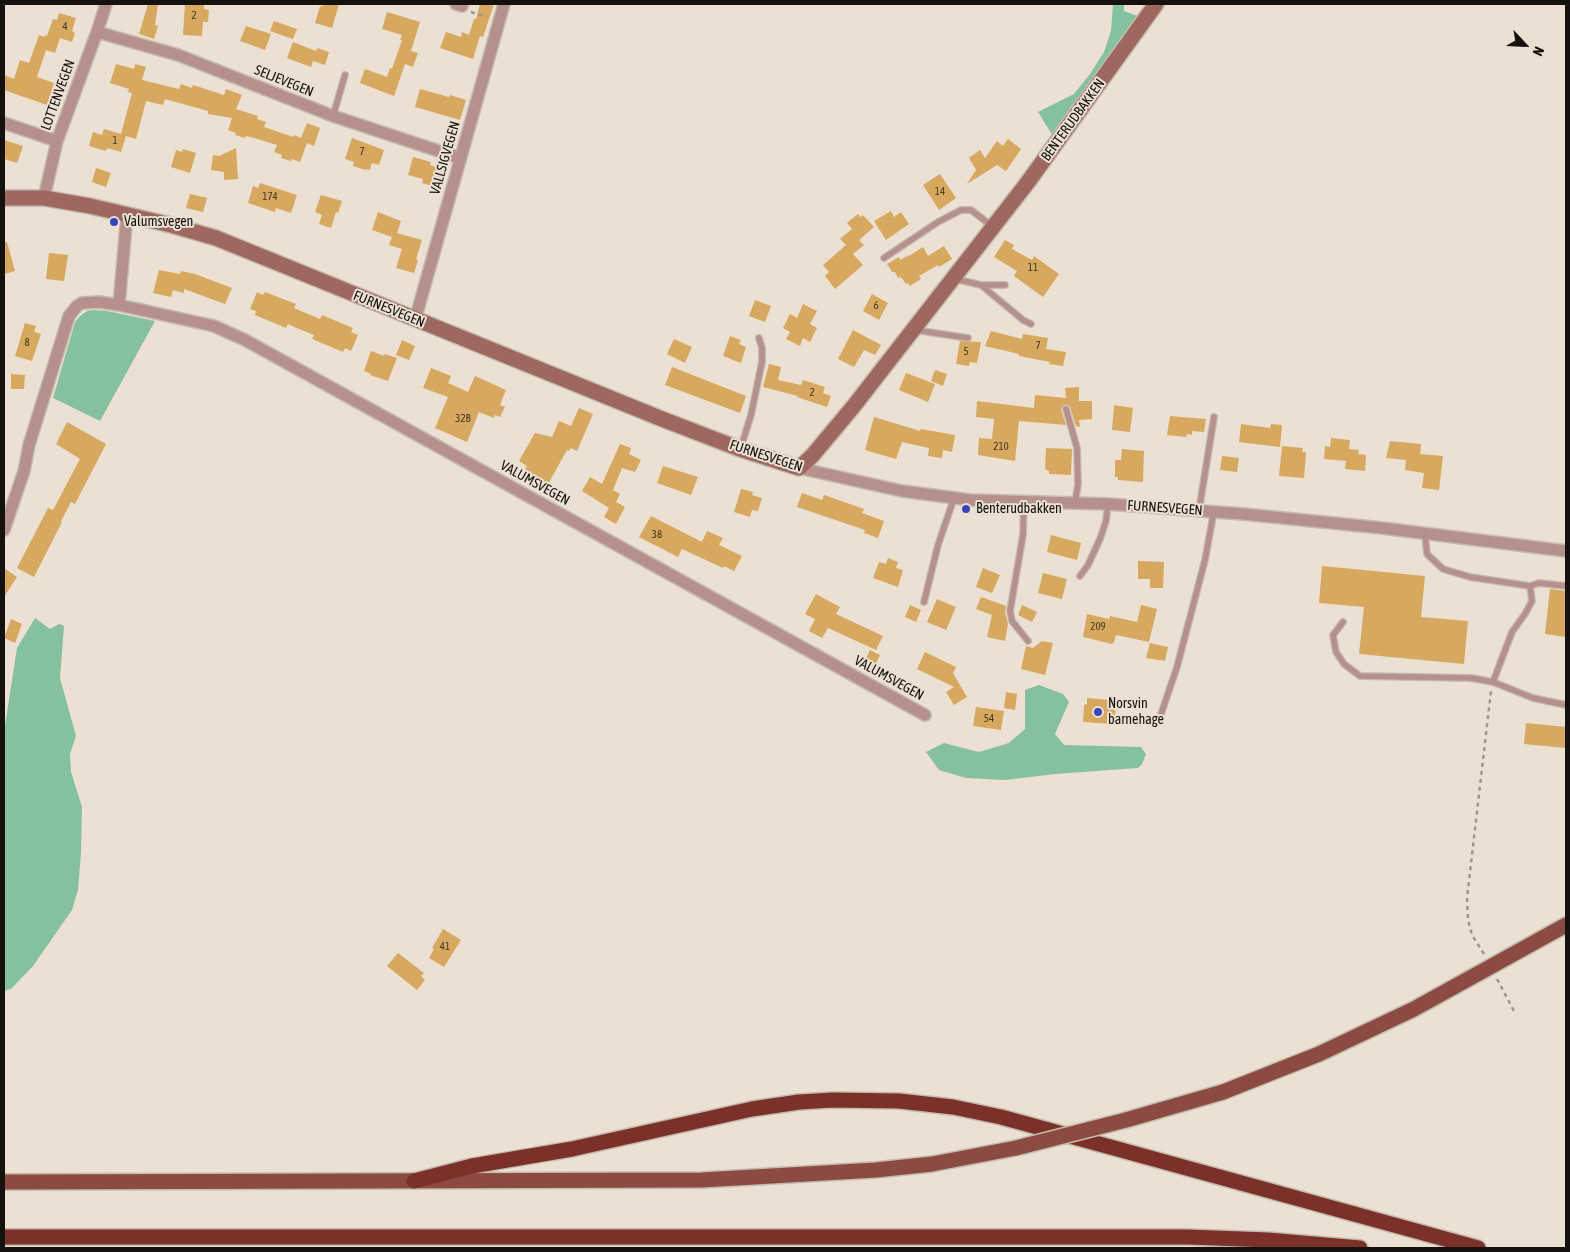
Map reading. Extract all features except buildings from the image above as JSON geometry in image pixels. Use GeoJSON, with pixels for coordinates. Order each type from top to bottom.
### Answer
{"type":"FeatureCollection","features":[{"type":"Feature","properties":{"kind":"highway"},"geometry":{"type":"LineString","coordinates":[[414,1181],[472,1166],[581,1147],[752,1109],[799,1102],[833,1100],[899,1101],[953,1107],[1001,1118],[1478,1248]]}},
{"type":"Feature","properties":{"kind":"highway"},"geometry":{"type":"LineString","coordinates":[[4,1237],[1188,1237],[1268,1240],[1360,1248]]}},
{"type":"Feature","properties":{"kind":"main road","name":"BENTERUDBAKKEN"},"geometry":{"type":"LineString","coordinates":[[799,468],[812,456],[853,407],[993,228],[1102,81],[1156,4]]}},
{"type":"Feature","properties":{"kind":"main road","name":"FURNESVEGEN"},"geometry":{"type":"LineString","coordinates":[[4,198],[44,198],[90,206],[216,238],[590,391],[740,450],[799,468]]}},
{"type":"Feature","properties":{"kind":"main road"},"geometry":{"type":"LineString","coordinates":[[4,1182],[702,1180],[876,1170],[932,1164],[1016,1148],[1126,1120],[1223,1092],[1319,1054],[1414,1009],[1566,925]]}},
{"type":"Feature","properties":{"kind":"street","name":"LOTTENVEGEN"},"geometry":{"type":"LineString","coordinates":[[44,198],[58,141],[106,4]]}},
{"type":"Feature","properties":{"kind":"street","name":"VALLSIGVEGEN"},"geometry":{"type":"LineString","coordinates":[[415,320],[504,4]]}},
{"type":"Feature","properties":{"kind":"street","name":"SELJEVEGEN"},"geometry":{"type":"LineString","coordinates":[[97,32],[178,55],[333,116],[460,158]]}},
{"type":"Feature","properties":{"kind":"street"},"geometry":{"type":"LineString","coordinates":[[4,122],[58,141]]}},
{"type":"Feature","properties":{"kind":"street"},"geometry":{"type":"LineString","coordinates":[[119,305],[127,214]]}},
{"type":"Feature","properties":{"kind":"street","name":"VALUMSVEGEN"},"geometry":{"type":"LineString","coordinates":[[4,530],[24,471],[32,437],[69,316],[77,306],[82,304],[99,302],[119,305],[214,326],[244,340],[925,715]]}},
{"type":"Feature","properties":{"kind":"street","name":"FURNESVEGEN"},"geometry":{"type":"LineString","coordinates":[[799,468],[902,491],[970,500],[1108,504],[1214,511],[1566,551]]}},
{"type":"Feature","properties":{"kind":"lane"},"geometry":{"type":"LineString","coordinates":[[333,116],[345,75]]}},
{"type":"Feature","properties":{"kind":"lane"},"geometry":{"type":"LineString","coordinates":[[884,258],[938,222],[961,210],[971,210],[993,228]]}},
{"type":"Feature","properties":{"kind":"lane"},"geometry":{"type":"LineString","coordinates":[[953,279],[981,285],[1005,285]]}},
{"type":"Feature","properties":{"kind":"lane"},"geometry":{"type":"LineString","coordinates":[[981,285],[1023,320],[1031,324]]}},
{"type":"Feature","properties":{"kind":"lane"},"geometry":{"type":"LineString","coordinates":[[913,330],[968,338]]}},
{"type":"Feature","properties":{"kind":"lane"},"geometry":{"type":"LineString","coordinates":[[740,450],[762,362],[762,348],[759,338]]}},
{"type":"Feature","properties":{"kind":"lane"},"geometry":{"type":"LineString","coordinates":[[1066,409],[1077,448],[1078,484],[1075,504]]}},
{"type":"Feature","properties":{"kind":"lane"},"geometry":{"type":"LineString","coordinates":[[1199,510],[1214,417]]}},
{"type":"Feature","properties":{"kind":"lane"},"geometry":{"type":"LineString","coordinates":[[924,602],[938,545],[954,498]]}},
{"type":"Feature","properties":{"kind":"lane"},"geometry":{"type":"LineString","coordinates":[[1024,501],[1023,536],[1010,611],[1012,621],[1028,641]]}},
{"type":"Feature","properties":{"kind":"lane"},"geometry":{"type":"LineString","coordinates":[[1080,576],[1088,565],[1100,539],[1106,521],[1108,504]]}},
{"type":"Feature","properties":{"kind":"lane"},"geometry":{"type":"LineString","coordinates":[[1159,720],[1177,667],[1209,543],[1214,511]]}},
{"type":"Feature","properties":{"kind":"lane"},"geometry":{"type":"LineString","coordinates":[[1425,534],[1427,554],[1442,569],[1470,577],[1530,586],[1540,583],[1566,586]]}},
{"type":"Feature","properties":{"kind":"lane"},"geometry":{"type":"LineString","coordinates":[[1493,682],[1512,632],[1532,601],[1530,586]]}},
{"type":"Feature","properties":{"kind":"lane"},"geometry":{"type":"LineString","coordinates":[[1343,622],[1334,635],[1336,652],[1344,664],[1360,676],[1471,678],[1493,682],[1533,698],[1566,705]]}},
{"type":"Feature","properties":{"kind":"path"},"geometry":{"type":"LineString","coordinates":[[459,5],[468,11],[499,20]]}},
{"type":"Feature","properties":{"kind":"path"},"geometry":{"type":"LineString","coordinates":[[1484,954],[1472,935],[1468,920],[1467,898],[1493,682]]}},
{"type":"Feature","properties":{"kind":"path"},"geometry":{"type":"LineString","coordinates":[[1497,978],[1514,1011]]}},
{"type":"Feature","properties":{"kind":"green space"},"geometry":{"type":"Polygon","coordinates":[[[1113,4],[1124,4],[1124,11],[1140,17],[1053,136],[1038,112],[1074,94],[1090,74],[1104,52],[1111,31],[1113,4]]]}},
{"type":"Feature","properties":{"kind":"green space"},"geometry":{"type":"Polygon","coordinates":[[[94,310],[155,321],[100,421],[53,398],[75,322],[87,311],[94,310]]]}},
{"type":"Feature","properties":{"kind":"green space"},"geometry":{"type":"Polygon","coordinates":[[[35,618],[50,629],[59,624],[64,626],[60,678],[76,736],[70,754],[71,772],[82,807],[78,890],[72,910],[33,966],[11,989],[4,991],[4,732],[17,648],[35,618]]]}},
{"type":"Feature","properties":{"kind":"green space"},"geometry":{"type":"Polygon","coordinates":[[[1039,685],[1063,694],[1069,702],[1055,734],[1064,745],[1141,747],[1146,754],[1142,764],[1138,768],[1005,780],[966,778],[939,770],[926,752],[944,743],[979,752],[1009,743],[1025,729],[1025,690],[1039,685]]]}},
{"type":"Feature","properties":{"kind":"place","name":"Valumsvegen"},"geometry":{"type":"Point","coordinates":[114,222]}},
{"type":"Feature","properties":{"kind":"place","name":"Benterudbakken"},"geometry":{"type":"Point","coordinates":[966,509]}},
{"type":"Feature","properties":{"kind":"place","name":"Norsvin barnehage"},"geometry":{"type":"Point","coordinates":[1098,712]}}]}
